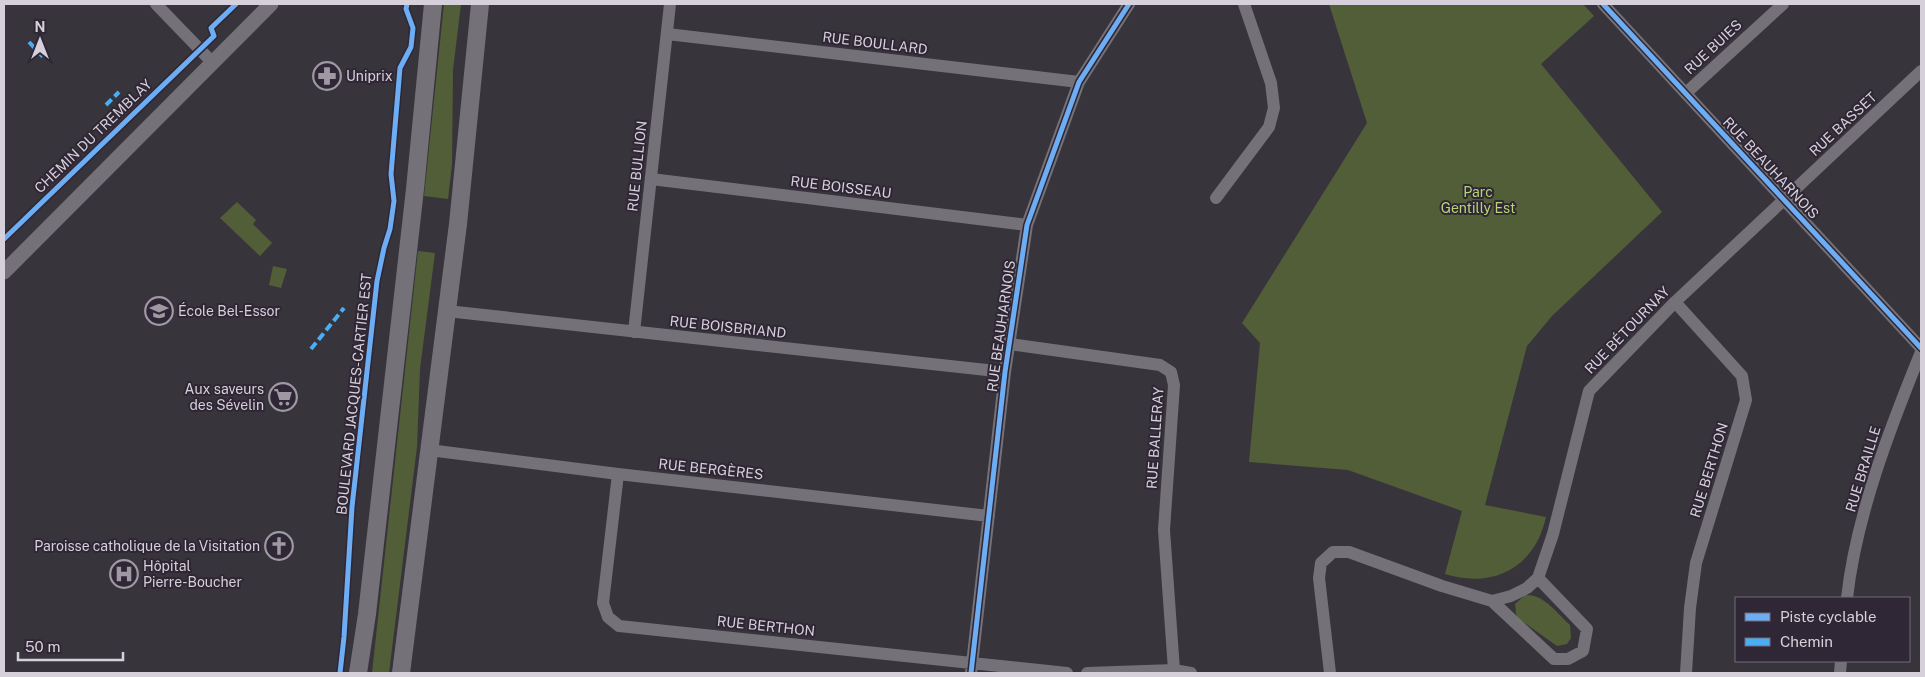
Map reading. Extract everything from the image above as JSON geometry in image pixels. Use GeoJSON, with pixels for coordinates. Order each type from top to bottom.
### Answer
{"type":"FeatureCollection","features":[{"type":"Feature","properties":{"kind":"main road"},"geometry":{"type":"LineString","coordinates":[[358,673],[367,614],[416,189],[433,4]]}},
{"type":"Feature","properties":{"kind":"main road"},"geometry":{"type":"LineString","coordinates":[[401,673],[458,224],[480,4]]}},
{"type":"Feature","properties":{"kind":"street"},"geometry":{"type":"LineString","coordinates":[[156,4],[212,62]]}},
{"type":"Feature","properties":{"kind":"street"},"geometry":{"type":"LineString","coordinates":[[4,272],[271,4]]}},
{"type":"Feature","properties":{"kind":"street","name":"RUE BULLION"},"geometry":{"type":"LineString","coordinates":[[634,332],[670,4]]}},
{"type":"Feature","properties":{"kind":"street","name":"RUE BEAUHARNOIS"},"geometry":{"type":"LineString","coordinates":[[972,668],[1005,372],[1027,225],[1079,82],[1130,4]]}},
{"type":"Feature","properties":{"kind":"street"},"geometry":{"type":"LineString","coordinates":[[1216,198],[1269,127],[1274,108],[1271,83],[1244,4]]}},
{"type":"Feature","properties":{"kind":"street","name":"RUE BEAUHARNOIS"},"geometry":{"type":"LineString","coordinates":[[1604,4],[1921,350]]}},
{"type":"Feature","properties":{"kind":"street","name":"RUE BUIES"},"geometry":{"type":"LineString","coordinates":[[1686,93],[1783,4]]}},
{"type":"Feature","properties":{"kind":"street","name":"RUE BOULLARD"},"geometry":{"type":"LineString","coordinates":[[667,34],[1079,82]]}},
{"type":"Feature","properties":{"kind":"street","name":"RUE BASSET"},"geometry":{"type":"LineString","coordinates":[[1784,200],[1921,71]]}},
{"type":"Feature","properties":{"kind":"street","name":"RUE BOISSEAU"},"geometry":{"type":"LineString","coordinates":[[651,179],[1027,225]]}},
{"type":"Feature","properties":{"kind":"street","name":"RUE BÉTOURNAY"},"geometry":{"type":"LineString","coordinates":[[1538,578],[1553,534],[1589,391],[1675,302],[1784,200]]}},
{"type":"Feature","properties":{"kind":"street","name":"RUE BERTHON"},"geometry":{"type":"LineString","coordinates":[[1675,302],[1742,376],[1746,400],[1696,563],[1690,608],[1686,673]]}},
{"type":"Feature","properties":{"kind":"street","name":"RUE BOISBRIAND"},"geometry":{"type":"LineString","coordinates":[[447,311],[1005,372]]}},
{"type":"Feature","properties":{"kind":"street","name":"RUE BALLERAY"},"geometry":{"type":"LineString","coordinates":[[1010,344],[1160,365],[1171,372],[1174,384],[1164,530],[1174,670]]}},
{"type":"Feature","properties":{"kind":"street","name":"RUE BRAILLE"},"geometry":{"type":"LineString","coordinates":[[1847,597],[1851,568],[1864,514],[1894,419],[1921,350]]}},
{"type":"Feature","properties":{"kind":"street","name":"RUE BERGÈRES"},"geometry":{"type":"LineString","coordinates":[[429,450],[618,474],[988,516]]}},
{"type":"Feature","properties":{"kind":"street","name":"RUE BERTHON"},"geometry":{"type":"LineString","coordinates":[[618,474],[603,604],[608,617],[619,626],[972,668],[1068,673]]}},
{"type":"Feature","properties":{"kind":"street"},"geometry":{"type":"LineString","coordinates":[[1330,673],[1319,578],[1321,563],[1333,552],[1349,552],[1442,586],[1492,601],[1554,658],[1568,659],[1583,651],[1587,629],[1538,578],[1527,588],[1511,596],[1492,601]]}},
{"type":"Feature","properties":{"kind":"street"},"geometry":{"type":"LineString","coordinates":[[1087,673],[1174,670],[1190,673]]}},
{"type":"Feature","properties":{"kind":"green space"},"geometry":{"type":"Polygon","coordinates":[[[444,4],[461,4],[453,70],[452,165],[448,199],[424,196],[444,4]]]}},
{"type":"Feature","properties":{"kind":"green space","name":"Parc Gentilly Est"},"geometry":{"type":"Polygon","coordinates":[[[1329,4],[1583,4],[1594,16],[1541,64],[1662,212],[1552,316],[1527,346],[1485,505],[1546,517],[1541,534],[1522,561],[1510,570],[1496,576],[1463,578],[1445,574],[1462,511],[1348,470],[1249,462],[1260,343],[1242,323],[1367,123],[1329,4]]]}},
{"type":"Feature","properties":{"kind":"green space"},"geometry":{"type":"Polygon","coordinates":[[[237,202],[256,220],[253,224],[272,243],[260,256],[220,218],[237,202]]]}},
{"type":"Feature","properties":{"kind":"green space"},"geometry":{"type":"Polygon","coordinates":[[[418,251],[435,253],[420,369],[417,447],[389,673],[372,673],[418,251]]]}},
{"type":"Feature","properties":{"kind":"green space"},"geometry":{"type":"Polygon","coordinates":[[[273,266],[287,269],[281,288],[269,285],[273,266]]]}},
{"type":"Feature","properties":{"kind":"green space"},"geometry":{"type":"Polygon","coordinates":[[[1525,595],[1544,601],[1570,625],[1571,638],[1567,644],[1557,646],[1519,619],[1516,614],[1515,604],[1525,595]]]}},
{"type":"Feature","properties":{"kind":"marked path"},"geometry":{"type":"LineString","coordinates":[[29,42],[45,59]]}},
{"type":"Feature","properties":{"kind":"marked path"},"geometry":{"type":"LineString","coordinates":[[106,105],[119,92]]}},
{"type":"Feature","properties":{"kind":"marked path"},"geometry":{"type":"LineString","coordinates":[[311,349],[344,308]]}},
{"type":"Feature","properties":{"kind":"cycle path","name":"CHEMIN DU TREMBLAY"},"geometry":{"type":"LineString","coordinates":[[4,239],[214,36],[211,28],[236,4]]}},
{"type":"Feature","properties":{"kind":"cycle path","name":"BOULEVARD JACQUES-CARTIER EST"},"geometry":{"type":"LineString","coordinates":[[340,673],[352,507],[377,281],[390,229],[394,201],[391,174],[400,68],[411,47],[413,28],[406,9],[407,4]]}},
{"type":"Feature","properties":{"kind":"cycle path"},"geometry":{"type":"LineString","coordinates":[[971,673],[1005,372],[1027,225],[1079,82],[1129,4]]}},
{"type":"Feature","properties":{"kind":"cycle path"},"geometry":{"type":"LineString","coordinates":[[1603,4],[1921,348]]}},
{"type":"Feature","properties":{"kind":"place","name":"Uniprix"},"geometry":{"type":"Point","coordinates":[327,76]}},
{"type":"Feature","properties":{"kind":"place","name":"École Bel-Essor"},"geometry":{"type":"Point","coordinates":[159,311]}},
{"type":"Feature","properties":{"kind":"place","name":"Aux saveurs des Sévelin"},"geometry":{"type":"Point","coordinates":[283,397]}},
{"type":"Feature","properties":{"kind":"place","name":"Paroisse catholique de la Visitation"},"geometry":{"type":"Point","coordinates":[279,546]}},
{"type":"Feature","properties":{"kind":"place","name":"Hôpital Pierre-Boucher"},"geometry":{"type":"Point","coordinates":[124,574]}}]}
